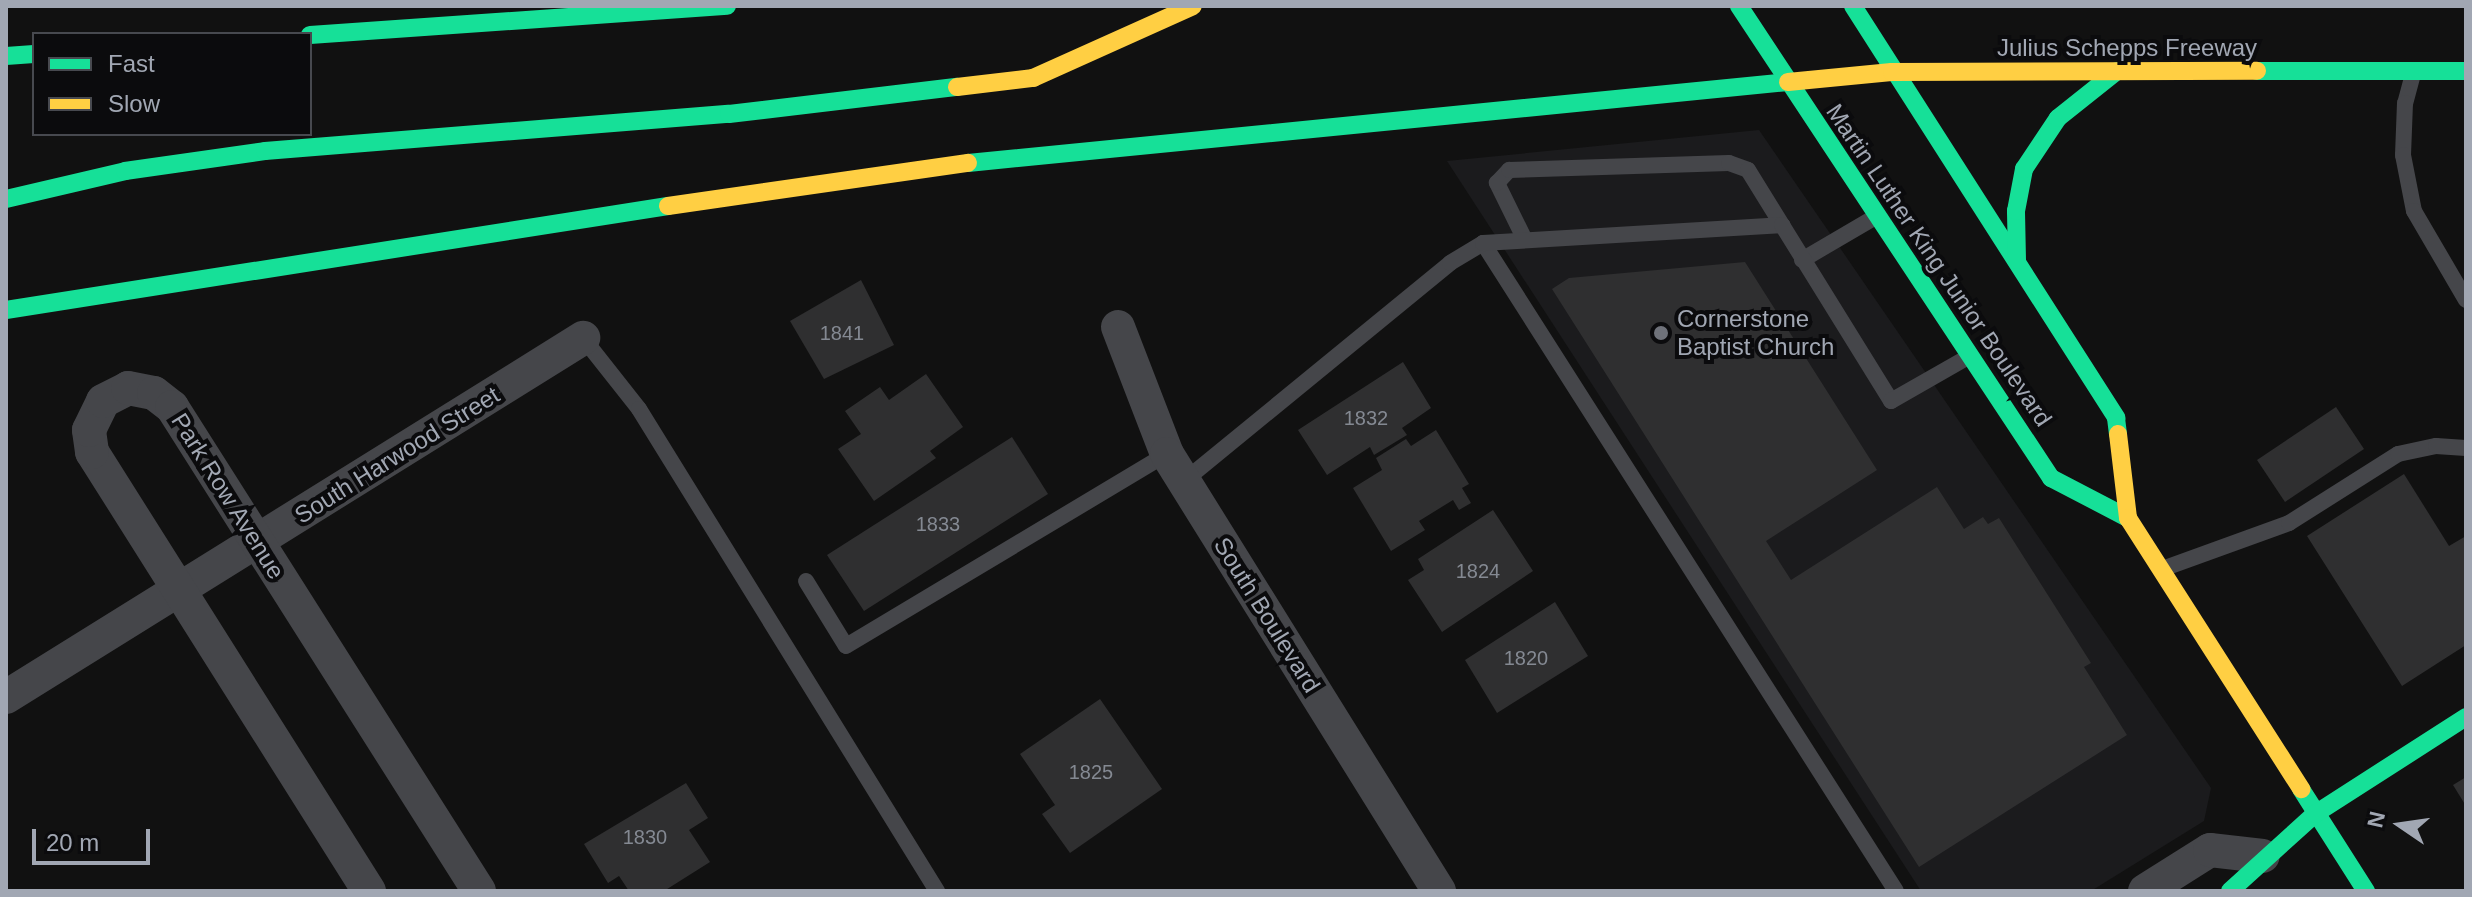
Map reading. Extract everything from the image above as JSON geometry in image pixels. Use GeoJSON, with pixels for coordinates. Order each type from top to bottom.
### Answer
{"type":"FeatureCollection","features":[{"type":"Feature","properties":{"kind":"main road"},"geometry":{"type":"LineString","coordinates":[[312,35],[727,6]]}},
{"type":"Feature","properties":{"kind":"main road"},"geometry":{"type":"LineString","coordinates":[[6,199],[224,155],[729,114],[1033,78],[1193,6]]}},
{"type":"Feature","properties":{"kind":"main road","name":"Martin Luther King Junior Boulevard"},"geometry":{"type":"LineString","coordinates":[[1739,6],[2051,478],[2128,518]]}},
{"type":"Feature","properties":{"kind":"main road"},"geometry":{"type":"LineString","coordinates":[[1853,6],[1892,72],[2017,260],[2116,418],[2128,518],[2366,891]]}},
{"type":"Feature","properties":{"kind":"main road"},"geometry":{"type":"LineString","coordinates":[[6,56],[32,54]]}},
{"type":"Feature","properties":{"kind":"main road"},"geometry":{"type":"LineString","coordinates":[[2017,260],[2016,211],[2024,169],[2058,118],[2117,71]]}},
{"type":"Feature","properties":{"kind":"main road","name":"Julius Schepps Freeway"},"geometry":{"type":"LineString","coordinates":[[6,310],[411,243],[960,164],[1788,82],[1892,72],[2466,71]]}},
{"type":"Feature","properties":{"kind":"main road"},"geometry":{"type":"LineString","coordinates":[[2230,891],[2263,856],[2315,814],[2466,717]]}},
{"type":"Feature","properties":{"kind":"street","name":"South Boulevard"},"geometry":{"type":"LineString","coordinates":[[1118,327],[1176,468],[1439,891]]}},
{"type":"Feature","properties":{"kind":"street","name":"South Harwood Street"},"geometry":{"type":"LineString","coordinates":[[6,697],[583,338]]}},
{"type":"Feature","properties":{"kind":"street","name":"Park Row Avenue"},"geometry":{"type":"LineString","coordinates":[[369,891],[92,452],[89,430],[103,401],[128,388],[154,393],[172,407],[479,891]]}},
{"type":"Feature","properties":{"kind":"street"},"geometry":{"type":"LineString","coordinates":[[2145,891],[2210,850],[2263,856]]}},
{"type":"Feature","properties":{"kind":"lane"},"geometry":{"type":"LineString","coordinates":[[2413,71],[2405,103],[2403,155],[2414,211],[2466,300]]}},
{"type":"Feature","properties":{"kind":"lane"},"geometry":{"type":"LineString","coordinates":[[1525,240],[1497,183],[1509,170],[1729,163],[1748,170],[1891,401],[1971,355]]}},
{"type":"Feature","properties":{"kind":"lane"},"geometry":{"type":"LineString","coordinates":[[1802,260],[1879,215]]}},
{"type":"Feature","properties":{"kind":"lane"},"geometry":{"type":"LineString","coordinates":[[806,581],[846,646],[1176,468],[1450,263],[1483,243],[1782,225]]}},
{"type":"Feature","properties":{"kind":"lane"},"geometry":{"type":"LineString","coordinates":[[1483,243],[1896,891]]}},
{"type":"Feature","properties":{"kind":"lane"},"geometry":{"type":"LineString","coordinates":[[583,338],[639,409],[937,891]]}},
{"type":"Feature","properties":{"kind":"lane"},"geometry":{"type":"LineString","coordinates":[[2161,570],[2289,523],[2398,454],[2436,446],[2466,448]]}},
{"type":"Feature","properties":{"kind":"shaded area"},"geometry":{"type":"Polygon","coordinates":[[[1759,130],[2211,788],[2204,821],[2091,891],[1921,891],[1447,161],[1759,130]]]}},
{"type":"Feature","properties":{"kind":"building"},"geometry":{"type":"Polygon","coordinates":[[[1745,262],[1877,470],[1766,541],[1791,580],[1937,487],[1964,529],[1983,517],[1988,524],[1999,518],[2091,663],[2084,667],[2127,735],[1919,867],[1552,289],[1569,278],[1745,262]]]}},
{"type":"Feature","properties":{"kind":"building"},"geometry":{"type":"Polygon","coordinates":[[[861,280],[894,345],[824,379],[790,321],[861,280]]]}},
{"type":"Feature","properties":{"kind":"building"},"geometry":{"type":"Polygon","coordinates":[[[1403,362],[1431,408],[1402,428],[1407,435],[1374,455],[1370,447],[1327,475],[1298,430],[1403,362]]]}},
{"type":"Feature","properties":{"kind":"building"},"geometry":{"type":"Polygon","coordinates":[[[926,374],[963,427],[930,451],[936,458],[874,501],[838,449],[861,434],[845,411],[880,387],[889,400],[926,374]]]}},
{"type":"Feature","properties":{"kind":"building"},"geometry":{"type":"Polygon","coordinates":[[[2336,407],[2364,449],[2285,502],[2257,460],[2336,407]]]}},
{"type":"Feature","properties":{"kind":"building"},"geometry":{"type":"Polygon","coordinates":[[[1436,430],[1469,484],[1462,488],[1471,503],[1459,510],[1453,500],[1419,521],[1425,530],[1391,551],[1353,488],[1382,470],[1376,458],[1406,439],[1411,446],[1436,430]]]}},
{"type":"Feature","properties":{"kind":"building"},"geometry":{"type":"Polygon","coordinates":[[[1012,437],[1048,494],[864,611],[827,555],[1012,437]]]}},
{"type":"Feature","properties":{"kind":"building"},"geometry":{"type":"Polygon","coordinates":[[[2404,474],[2449,546],[2466,536],[2466,645],[2402,686],[2307,536],[2404,474]]]}},
{"type":"Feature","properties":{"kind":"building"},"geometry":{"type":"Polygon","coordinates":[[[1493,510],[1533,571],[1442,632],[1408,580],[1424,570],[1418,559],[1493,510]]]}},
{"type":"Feature","properties":{"kind":"building"},"geometry":{"type":"Polygon","coordinates":[[[1555,602],[1588,656],[1497,713],[1465,660],[1555,602]]]}},
{"type":"Feature","properties":{"kind":"building"},"geometry":{"type":"Polygon","coordinates":[[[1100,699],[1162,789],[1070,853],[1042,814],[1055,805],[1020,754],[1100,699]]]}},
{"type":"Feature","properties":{"kind":"building"},"geometry":{"type":"Polygon","coordinates":[[[2466,777],[2466,806],[2453,785],[2466,777]]]}},
{"type":"Feature","properties":{"kind":"building"},"geometry":{"type":"Polygon","coordinates":[[[686,783],[708,818],[689,830],[710,862],[664,891],[629,891],[619,876],[608,883],[584,844],[686,783]]]}},
{"type":"Feature","properties":{"kind":"traffic: fast"},"geometry":{"type":"LineString","coordinates":[[312,35],[727,6]]}},
{"type":"Feature","properties":{"kind":"traffic: fast"},"geometry":{"type":"LineString","coordinates":[[1739,6],[2051,478],[2128,518]]}},
{"type":"Feature","properties":{"kind":"traffic: fast"},"geometry":{"type":"LineString","coordinates":[[1853,6],[2116,418],[2118,434]]}},
{"type":"Feature","properties":{"kind":"traffic: fast"},"geometry":{"type":"LineString","coordinates":[[6,56],[32,54]]}},
{"type":"Feature","properties":{"kind":"traffic: fast"},"geometry":{"type":"LineString","coordinates":[[2017,260],[2016,211],[2024,169],[2058,118],[2117,71]]}},
{"type":"Feature","properties":{"kind":"traffic: fast"},"geometry":{"type":"LineString","coordinates":[[2257,71],[2466,71]]}},
{"type":"Feature","properties":{"kind":"traffic: fast"},"geometry":{"type":"LineString","coordinates":[[968,163],[1788,82]]}},
{"type":"Feature","properties":{"kind":"traffic: fast"},"geometry":{"type":"LineString","coordinates":[[6,199],[125,171],[265,151],[729,114],[957,87]]}},
{"type":"Feature","properties":{"kind":"traffic: fast"},"geometry":{"type":"LineString","coordinates":[[6,310],[668,206]]}},
{"type":"Feature","properties":{"kind":"traffic: fast"},"geometry":{"type":"LineString","coordinates":[[2230,891],[2315,814],[2466,717]]}},
{"type":"Feature","properties":{"kind":"traffic: fast"},"geometry":{"type":"LineString","coordinates":[[2301,789],[2366,891]]}},
{"type":"Feature","properties":{"kind":"traffic: slow"},"geometry":{"type":"LineString","coordinates":[[957,87],[1033,78],[1193,6]]}},
{"type":"Feature","properties":{"kind":"traffic: slow"},"geometry":{"type":"LineString","coordinates":[[1788,82],[1892,72],[2257,71]]}},
{"type":"Feature","properties":{"kind":"traffic: slow"},"geometry":{"type":"LineString","coordinates":[[668,206],[968,163]]}},
{"type":"Feature","properties":{"kind":"traffic: slow"},"geometry":{"type":"LineString","coordinates":[[2118,434],[2128,518],[2301,789]]}},
{"type":"Feature","properties":{"kind":"place","name":"Cornerstone Baptist Church"},"geometry":{"type":"Point","coordinates":[1661,333]}}]}
